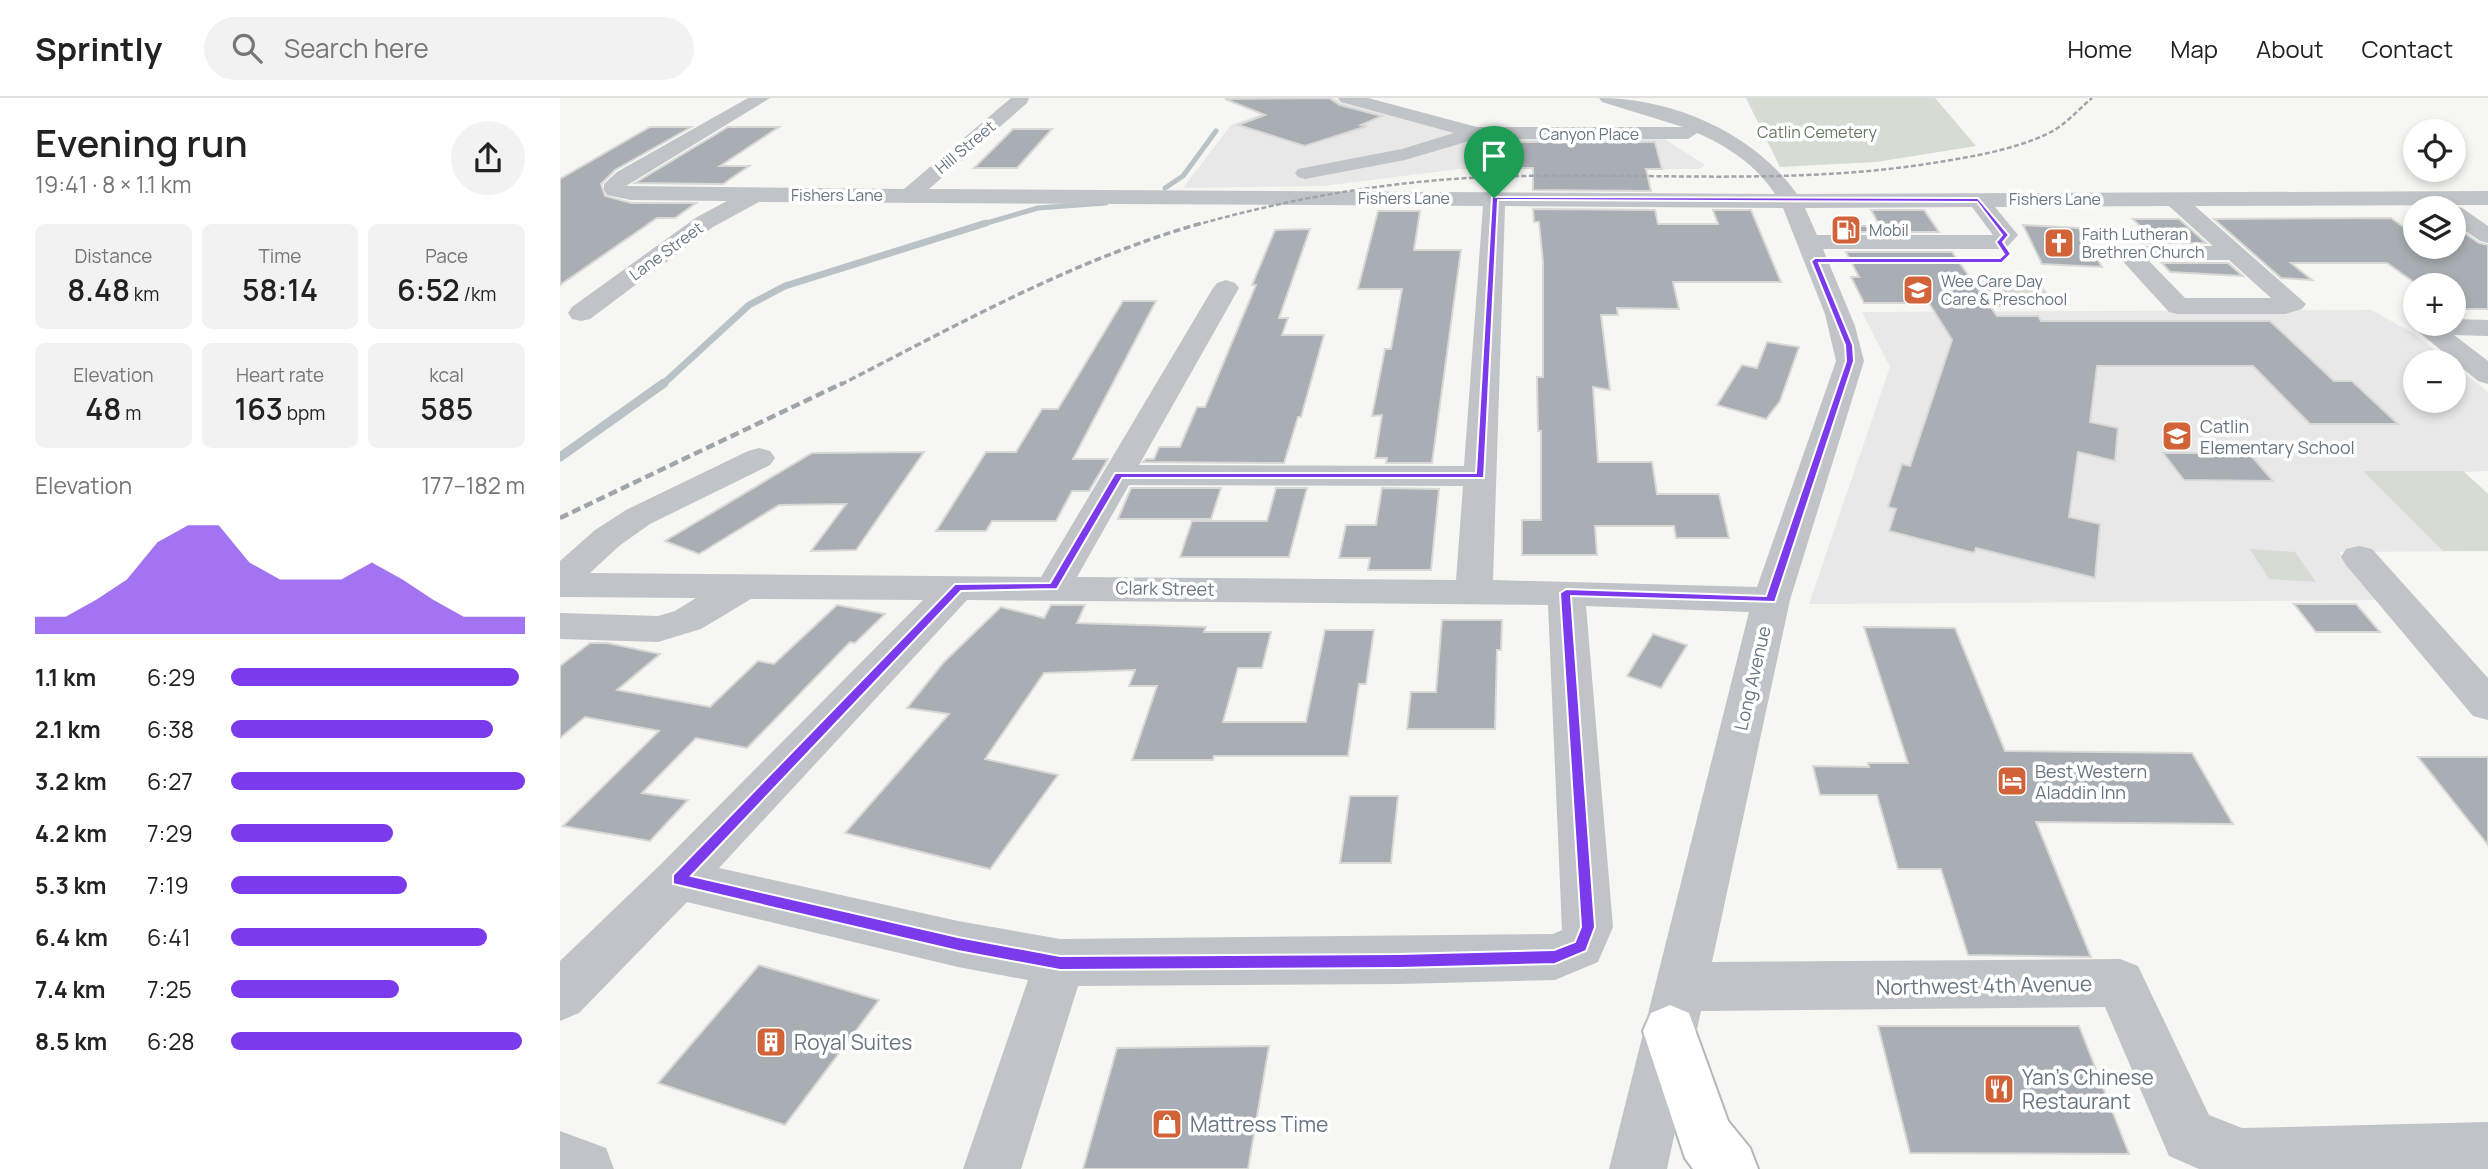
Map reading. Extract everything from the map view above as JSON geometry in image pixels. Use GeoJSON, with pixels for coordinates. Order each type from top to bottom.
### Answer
{"type":"FeatureCollection","features":[{"type":"Feature","properties":{"kind":"main road"},"geometry":{"type":"LineString","coordinates":[[1675,1009],[1705,1138],[1729,1169]]}},
{"type":"Feature","properties":{"kind":"street","name":"Fishers Lane"},"geometry":{"type":"LineString","coordinates":[[761,98],[624,176],[615,184],[615,190],[631,193],[755,195],[1494,198],[1782,189],[1978,200],[2174,199],[2403,202]]}},
{"type":"Feature","properties":{"kind":"street","name":"Canyon Place"},"geometry":{"type":"LineString","coordinates":[[1347,98],[1476,133],[1711,133]]}},
{"type":"Feature","properties":{"kind":"street"},"geometry":{"type":"LineString","coordinates":[[1608,98],[1675,118],[1711,133]]}},
{"type":"Feature","properties":{"kind":"street","name":"Hill Street"},"geometry":{"type":"LineString","coordinates":[[909,196],[1021,99]]}},
{"type":"Feature","properties":{"kind":"street"},"geometry":{"type":"LineString","coordinates":[[1305,173],[1405,154],[1476,133]]}},
{"type":"Feature","properties":{"kind":"street","name":"Long Avenue"},"geometry":{"type":"LineString","coordinates":[[1638,1169],[1771,600],[1850,361],[1849,345],[1811,251],[1758,139],[1711,133]]}},
{"type":"Feature","properties":{"kind":"street","name":"Lane Street"},"geometry":{"type":"LineString","coordinates":[[581,313],[705,222],[755,195]]}},
{"type":"Feature","properties":{"kind":"street"},"geometry":{"type":"LineString","coordinates":[[1474,592],[1494,198]]}},
{"type":"Feature","properties":{"kind":"street","name":"Fishers Lane"},"geometry":{"type":"LineString","coordinates":[[2466,200],[2488,198]]}},
{"type":"Feature","properties":{"kind":"street"},"geometry":{"type":"LineString","coordinates":[[2174,199],[2293,304],[2178,306],[2130,256],[2141,253],[2235,253]]}},
{"type":"Feature","properties":{"kind":"street"},"geometry":{"type":"LineString","coordinates":[[1811,251],[2002,261],[2008,254],[1999,242],[2006,235],[1978,200]]}},
{"type":"Feature","properties":{"kind":"street"},"geometry":{"type":"LineString","coordinates":[[2466,221],[2488,236]]}},
{"type":"Feature","properties":{"kind":"street"},"geometry":{"type":"LineString","coordinates":[[1053,587],[1226,288]]}},
{"type":"Feature","properties":{"kind":"street"},"geometry":{"type":"LineString","coordinates":[[2488,328],[2426,327],[2488,375]]}},
{"type":"Feature","properties":{"kind":"street"},"geometry":{"type":"LineString","coordinates":[[563,586],[607,538],[628,523],[759,458]]}},
{"type":"Feature","properties":{"kind":"street"},"geometry":{"type":"LineString","coordinates":[[1118,475],[1480,476]]}},
{"type":"Feature","properties":{"kind":"street"},"geometry":{"type":"LineString","coordinates":[[2359,557],[2488,705]]}},
{"type":"Feature","properties":{"kind":"street","name":"Clark Street"},"geometry":{"type":"LineString","coordinates":[[563,586],[1053,587],[1566,593],[1771,600]]}},
{"type":"Feature","properties":{"kind":"street"},"geometry":{"type":"LineString","coordinates":[[560,626],[658,629],[688,620],[743,587]]}},
{"type":"Feature","properties":{"kind":"street"},"geometry":{"type":"LineString","coordinates":[[560,996],[678,879],[958,587]]}},
{"type":"Feature","properties":{"kind":"street"},"geometry":{"type":"LineString","coordinates":[[678,879],[958,944],[1060,963],[1399,961],[1555,957],[1580,946],[1588,927],[1566,593]]}},
{"type":"Feature","properties":{"kind":"street"},"geometry":{"type":"LineString","coordinates":[[992,1169],[1060,963]]}},
{"type":"Feature","properties":{"kind":"street","name":"Northwest 4th Avenue"},"geometry":{"type":"LineString","coordinates":[[1675,1009],[2120,983],[2189,1136],[2242,1157],[2488,1151]]}},
{"type":"Feature","properties":{"kind":"street"},"geometry":{"type":"LineString","coordinates":[[560,1160],[585,1169]]}},
{"type":"Feature","properties":{"kind":"shaded area"},"geometry":{"type":"Polygon","coordinates":[[[1308,98],[1332,98],[1475,138],[1663,138],[1705,165],[1699,169],[1459,169],[1323,186],[1183,188],[1231,125],[1308,98]]]}},
{"type":"Feature","properties":{"kind":"shaded area","name":"Catlin Elementary School"},"geometry":{"type":"Polygon","coordinates":[[[2371,310],[2403,328],[2403,336],[2417,336],[2435,350],[2403,350],[2403,413],[2466,413],[2466,375],[2488,392],[2488,471],[2464,472],[2488,494],[2488,551],[2339,552],[2380,600],[1809,604],[1890,367],[1862,312],[2371,310]]]}},
{"type":"Feature","properties":{"kind":"green space","name":"Catlin Cemetery"},"geometry":{"type":"Polygon","coordinates":[[[1746,98],[1935,98],[1976,146],[1876,162],[1780,167],[1746,98]]]}},
{"type":"Feature","properties":{"kind":"green space"},"geometry":{"type":"Polygon","coordinates":[[[1970,277],[2035,277],[2058,307],[1990,307],[1970,277]]]}},
{"type":"Feature","properties":{"kind":"green space"},"geometry":{"type":"Polygon","coordinates":[[[2363,471],[2463,471],[2488,494],[2488,551],[2443,551],[2363,471]]]}},
{"type":"Feature","properties":{"kind":"green space"},"geometry":{"type":"Polygon","coordinates":[[[2250,549],[2295,552],[2316,582],[2269,579],[2250,549]]]}},
{"type":"Feature","properties":{"kind":"building"},"geometry":{"type":"Polygon","coordinates":[[[1329,98],[1340,105],[1382,116],[1361,125],[1367,126],[1305,146],[1238,125],[1265,115],[1225,99],[1329,98]]]}},
{"type":"Feature","properties":{"kind":"building"},"geometry":{"type":"Polygon","coordinates":[[[650,127],[691,127],[615,170],[601,184],[605,196],[631,203],[696,203],[675,218],[657,218],[560,285],[560,179],[650,127]]]}},
{"type":"Feature","properties":{"kind":"building"},"geometry":{"type":"Polygon","coordinates":[[[728,127],[779,127],[720,166],[749,166],[723,184],[635,183],[728,127]]]}},
{"type":"Feature","properties":{"kind":"building"},"geometry":{"type":"Polygon","coordinates":[[[1013,129],[1052,129],[1017,168],[974,168],[1013,129]]]}},
{"type":"Feature","properties":{"kind":"building"},"geometry":{"type":"Polygon","coordinates":[[[1501,142],[1655,142],[1662,169],[1646,169],[1651,191],[1533,190],[1533,168],[1500,168],[1501,142]]]}},
{"type":"Feature","properties":{"kind":"building"},"geometry":{"type":"Polygon","coordinates":[[[1533,209],[1655,210],[1658,224],[1718,224],[1713,210],[1751,210],[1781,282],[1673,282],[1679,309],[1617,308],[1618,315],[1601,315],[1610,390],[1593,387],[1598,462],[1652,462],[1657,494],[1719,494],[1729,538],[1676,538],[1674,526],[1595,526],[1597,555],[1522,555],[1522,520],[1541,520],[1541,431],[1538,431],[1537,377],[1543,377],[1543,262],[1539,222],[1534,222],[1533,209]]]}},
{"type":"Feature","properties":{"kind":"building"},"geometry":{"type":"Polygon","coordinates":[[[1871,210],[1924,210],[1939,232],[1836,232],[1832,226],[1880,226],[1871,210]]]}},
{"type":"Feature","properties":{"kind":"building"},"geometry":{"type":"Polygon","coordinates":[[[1378,211],[1420,211],[1414,250],[1461,250],[1432,463],[1386,463],[1387,458],[1375,458],[1382,415],[1372,416],[1385,349],[1391,349],[1402,289],[1358,289],[1378,211]]]}},
{"type":"Feature","properties":{"kind":"building"},"geometry":{"type":"Polygon","coordinates":[[[2391,218],[2403,226],[2403,259],[2466,259],[2466,234],[2479,243],[2488,245],[2488,309],[2466,309],[2466,273],[2403,274],[2387,263],[2291,263],[2312,280],[2281,278],[2214,219],[2391,218]]]}},
{"type":"Feature","properties":{"kind":"building"},"geometry":{"type":"Polygon","coordinates":[[[2133,219],[2179,219],[2206,243],[2142,243],[2130,231],[2146,232],[2133,219]]]}},
{"type":"Feature","properties":{"kind":"building","name":"Faith Lutheran Brethren Church"},"geometry":{"type":"Polygon","coordinates":[[[2023,225],[2079,228],[2102,267],[2042,264],[2023,225]]]}},
{"type":"Feature","properties":{"kind":"building"},"geometry":{"type":"Polygon","coordinates":[[[1310,229],[1279,318],[1288,318],[1282,335],[1324,335],[1301,417],[1298,417],[1284,463],[1143,462],[1146,459],[1154,459],[1159,447],[1180,447],[1197,407],[1205,407],[1256,285],[1252,285],[1275,230],[1310,229]]]}},
{"type":"Feature","properties":{"kind":"building"},"geometry":{"type":"Polygon","coordinates":[[[1846,252],[1952,252],[1997,316],[2038,316],[2041,321],[2270,321],[2334,381],[2352,381],[2398,424],[2310,424],[2253,366],[2097,366],[2090,422],[2118,428],[2115,461],[2078,452],[2069,517],[2100,524],[2095,578],[1976,548],[1974,553],[1889,531],[1896,509],[1888,507],[1902,464],[1910,466],[1952,340],[1929,303],[1864,303],[1851,277],[1859,277],[1846,252]]]}},
{"type":"Feature","properties":{"kind":"building"},"geometry":{"type":"Polygon","coordinates":[[[2162,263],[2228,263],[2243,276],[2170,272],[2162,263]]]}},
{"type":"Feature","properties":{"kind":"building"},"geometry":{"type":"Polygon","coordinates":[[[1123,301],[1156,301],[1073,459],[1108,459],[1089,491],[1072,491],[1056,521],[992,521],[986,531],[936,531],[986,452],[1016,452],[1042,409],[1058,409],[1123,301]]]}},
{"type":"Feature","properties":{"kind":"building"},"geometry":{"type":"Polygon","coordinates":[[[1767,342],[1799,347],[1780,401],[1766,419],[1717,405],[1742,365],[1757,368],[1767,342]]]}},
{"type":"Feature","properties":{"kind":"building"},"geometry":{"type":"Polygon","coordinates":[[[924,452],[856,550],[811,551],[846,504],[779,505],[699,554],[665,541],[812,453],[924,452]]]}},
{"type":"Feature","properties":{"kind":"building"},"geometry":{"type":"Polygon","coordinates":[[[2163,453],[2249,453],[2273,481],[2184,480],[2163,453]]]}},
{"type":"Feature","properties":{"kind":"building"},"geometry":{"type":"Polygon","coordinates":[[[1131,488],[1221,488],[1211,519],[1118,519],[1131,488]]]}},
{"type":"Feature","properties":{"kind":"building"},"geometry":{"type":"Polygon","coordinates":[[[1276,488],[1307,488],[1289,557],[1180,557],[1192,521],[1267,521],[1276,488]]]}},
{"type":"Feature","properties":{"kind":"building"},"geometry":{"type":"Polygon","coordinates":[[[1382,488],[1439,489],[1431,570],[1368,570],[1370,558],[1339,558],[1346,525],[1376,525],[1382,488]]]}},
{"type":"Feature","properties":{"kind":"building"},"geometry":{"type":"Polygon","coordinates":[[[2294,604],[2356,604],[2380,632],[2316,632],[2294,604]]]}},
{"type":"Feature","properties":{"kind":"building"},"geometry":{"type":"Polygon","coordinates":[[[837,605],[885,614],[855,643],[850,642],[747,748],[696,738],[642,793],[688,800],[650,841],[563,826],[659,731],[585,717],[560,738],[560,666],[590,643],[607,643],[660,654],[617,690],[710,707],[758,661],[774,664],[837,605]]]}},
{"type":"Feature","properties":{"kind":"building"},"geometry":{"type":"Polygon","coordinates":[[[1051,605],[1085,605],[1077,623],[1206,627],[1204,632],[1271,632],[1262,668],[1238,668],[1223,722],[1306,722],[1325,630],[1374,630],[1366,684],[1359,684],[1348,756],[1214,756],[1213,760],[1132,760],[1157,686],[1129,686],[1135,670],[1044,673],[985,759],[1058,775],[990,869],[845,833],[949,714],[907,708],[944,662],[1001,607],[1044,618],[1051,605]]]}},
{"type":"Feature","properties":{"kind":"building"},"geometry":{"type":"Polygon","coordinates":[[[1442,620],[1502,620],[1501,650],[1497,650],[1495,729],[1407,729],[1411,692],[1436,692],[1442,620]]]}},
{"type":"Feature","properties":{"kind":"building","name":"Best Western Aladdin Inn"},"geometry":{"type":"Polygon","coordinates":[[[1864,627],[1955,628],[2005,751],[2192,753],[2233,824],[2036,822],[2091,957],[1968,955],[1941,869],[1898,869],[1877,795],[1820,795],[1813,766],[1869,767],[1868,763],[1908,763],[1864,627]]]}},
{"type":"Feature","properties":{"kind":"building"},"geometry":{"type":"Polygon","coordinates":[[[1653,634],[1687,645],[1661,688],[1627,676],[1653,634]]]}},
{"type":"Feature","properties":{"kind":"building"},"geometry":{"type":"Polygon","coordinates":[[[2418,757],[2488,757],[2488,845],[2418,757]]]}},
{"type":"Feature","properties":{"kind":"building"},"geometry":{"type":"Polygon","coordinates":[[[1350,796],[1398,796],[1391,863],[1340,863],[1350,796]]]}},
{"type":"Feature","properties":{"kind":"building","name":"Royal Suites"},"geometry":{"type":"Polygon","coordinates":[[[759,965],[879,1000],[785,1125],[658,1083],[759,965]]]}},
{"type":"Feature","properties":{"kind":"building","name":"Yan's Chinese Restaurant"},"geometry":{"type":"Polygon","coordinates":[[[1878,1026],[2079,1026],[2129,1154],[1910,1153],[1878,1026]]]}},
{"type":"Feature","properties":{"kind":"building"},"geometry":{"type":"Polygon","coordinates":[[[1269,1046],[1248,1169],[1083,1169],[1117,1048],[1269,1046]]]}},
{"type":"Feature","properties":{"kind":"waterway"},"geometry":{"type":"LineString","coordinates":[[1165,188],[1183,176],[1216,131]]}},
{"type":"Feature","properties":{"kind":"waterway"},"geometry":{"type":"LineString","coordinates":[[980,225],[1038,208],[1106,203]]}},
{"type":"Feature","properties":{"kind":"waterway"},"geometry":{"type":"LineString","coordinates":[[662,385],[749,305],[785,286],[986,223]]}},
{"type":"Feature","properties":{"kind":"waterway"},"geometry":{"type":"LineString","coordinates":[[560,457],[664,383]]}},
{"type":"Feature","properties":{"kind":"railway"},"geometry":{"type":"LineString","coordinates":[[1196,225],[1341,192],[1451,179],[1545,176],[1770,176],[1883,170],[1967,157],[2024,143],[2062,125],[2092,98]]}},
{"type":"Feature","properties":{"kind":"railway"},"geometry":{"type":"LineString","coordinates":[[840,385],[1062,274],[1108,255],[1202,223]]}},
{"type":"Feature","properties":{"kind":"railway"},"geometry":{"type":"LineString","coordinates":[[560,518],[843,383]]}},
{"type":"Feature","properties":{"kind":"place","name":"Mobil"},"geometry":{"type":"Point","coordinates":[1846,230]}},
{"type":"Feature","properties":{"kind":"place","name":"Faith Lutheran Brethren Church"},"geometry":{"type":"Point","coordinates":[2059,243]}},
{"type":"Feature","properties":{"kind":"place","name":"Wee Care Day Care & Preschool"},"geometry":{"type":"Point","coordinates":[1918,290]}},
{"type":"Feature","properties":{"kind":"place","name":"Catlin Elementary School"},"geometry":{"type":"Point","coordinates":[2177,436]}},
{"type":"Feature","properties":{"kind":"place","name":"Best Western Aladdin Inn"},"geometry":{"type":"Point","coordinates":[2012,781]}},
{"type":"Feature","properties":{"kind":"place","name":"Royal Suites"},"geometry":{"type":"Point","coordinates":[771,1042]}},
{"type":"Feature","properties":{"kind":"place","name":"Yan's Chinese Restaurant"},"geometry":{"type":"Point","coordinates":[1999,1089]}},
{"type":"Feature","properties":{"kind":"place","name":"Mattress Time"},"geometry":{"type":"Point","coordinates":[1167,1124]}},
{"type":"Feature","properties":{"kind":"route"},"geometry":{"type":"LineString","coordinates":[[1494,198],[1978,200],[2006,235],[1999,242],[2008,254],[2002,261],[1815,261],[1849,345],[1850,361],[1771,600],[1566,593],[1588,927],[1580,946],[1555,957],[1399,961],[1060,963],[958,944],[678,879],[958,587],[1053,587],[1118,475],[1480,476],[1494,198]]}}]}
